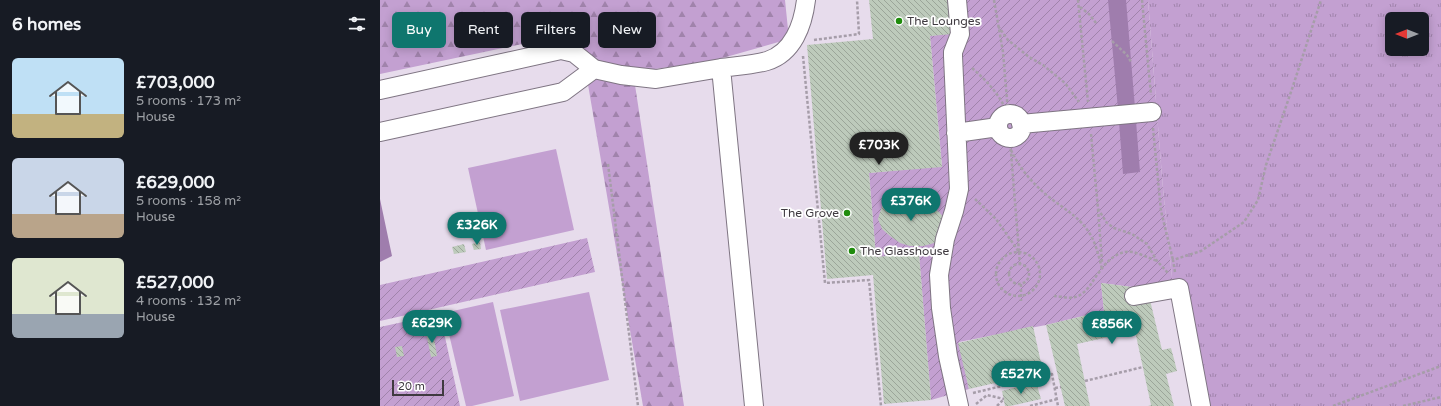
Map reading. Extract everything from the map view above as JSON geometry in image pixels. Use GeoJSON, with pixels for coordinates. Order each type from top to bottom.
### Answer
{"type":"FeatureCollection","features":[{"type":"Feature","properties":{"kind":"lane"},"geometry":{"type":"LineString","coordinates":[[380,90],[561,50],[574,53],[594,69],[621,75],[656,79],[767,61],[800,41],[800,25],[806,0]]}},
{"type":"Feature","properties":{"kind":"lane"},"geometry":{"type":"LineString","coordinates":[[957,0],[960,34],[953,52],[953,56],[959,189],[945,239],[939,275],[941,308],[948,356],[963,405]]}},
{"type":"Feature","properties":{"kind":"lane"},"geometry":{"type":"LineString","coordinates":[[721,68],[754,406]]}},
{"type":"Feature","properties":{"kind":"lane"},"geometry":{"type":"LineString","coordinates":[[380,132],[563,92],[594,69]]}},
{"type":"Feature","properties":{"kind":"lane"},"geometry":{"type":"LineString","coordinates":[[956,133],[1009,130],[1087,117],[1152,112]]}},
{"type":"Feature","properties":{"kind":"lane"},"geometry":{"type":"LineString","coordinates":[[1134,296],[1179,288],[1202,406]]}},
{"type":"Feature","properties":{"kind":"path"},"geometry":{"type":"LineString","coordinates":[[856,0],[859,34],[800,41],[803,53],[825,283],[870,280],[881,406]]}},
{"type":"Feature","properties":{"kind":"path"},"geometry":{"type":"LineString","coordinates":[[994,0],[1003,52],[1020,265]]}},
{"type":"Feature","properties":{"kind":"path"},"geometry":{"type":"LineString","coordinates":[[1078,0],[1087,117],[1098,209],[1102,268]]}},
{"type":"Feature","properties":{"kind":"path"},"geometry":{"type":"LineString","coordinates":[[1179,288],[1173,260],[1201,251],[1244,222],[1258,200],[1266,164],[1292,89],[1320,0]]}},
{"type":"Feature","properties":{"kind":"path"},"geometry":{"type":"LineString","coordinates":[[1079,7],[1089,14],[1096,23]]}},
{"type":"Feature","properties":{"kind":"path"},"geometry":{"type":"LineString","coordinates":[[998,26],[1008,40],[1065,83],[1079,102],[1087,117]]}},
{"type":"Feature","properties":{"kind":"path"},"geometry":{"type":"LineString","coordinates":[[1112,42],[1127,56],[1131,62]]}},
{"type":"Feature","properties":{"kind":"path"},"geometry":{"type":"LineString","coordinates":[[953,56],[964,62],[989,84],[1002,100],[1018,165],[1034,184],[1075,215],[1090,234],[1102,268]]}},
{"type":"Feature","properties":{"kind":"path"},"geometry":{"type":"LineString","coordinates":[[608,164],[638,406]]}},
{"type":"Feature","properties":{"kind":"path"},"geometry":{"type":"LineString","coordinates":[[959,189],[974,198],[996,219],[1019,252]]}},
{"type":"Feature","properties":{"kind":"path"},"geometry":{"type":"LineString","coordinates":[[1098,209],[1107,222],[1114,228],[1132,234],[1146,244],[1157,261],[1166,270],[1179,288]]}},
{"type":"Feature","properties":{"kind":"path"},"geometry":{"type":"LineString","coordinates":[[1019,252],[1032,256],[1039,268],[1040,275],[1036,288],[1021,296],[1010,294],[1003,290],[996,277],[999,262],[1011,253],[1019,252]]}},
{"type":"Feature","properties":{"kind":"path"},"geometry":{"type":"LineString","coordinates":[[1054,296],[1074,298],[1079,296],[1089,287],[1102,268],[1114,256],[1124,252],[1133,252],[1157,261]]}},
{"type":"Feature","properties":{"kind":"path"},"geometry":{"type":"LineString","coordinates":[[1020,265],[1027,269],[1029,276],[1026,281],[1021,284],[1011,281],[1009,272],[1013,266],[1020,265]]}},
{"type":"Feature","properties":{"kind":"path"},"geometry":{"type":"LineString","coordinates":[[1021,284],[1021,301]]}},
{"type":"Feature","properties":{"kind":"path"},"geometry":{"type":"LineString","coordinates":[[1333,406],[1441,366]]}},
{"type":"Feature","properties":{"kind":"path"},"geometry":{"type":"LineString","coordinates":[[1085,381],[1143,367]]}},
{"type":"Feature","properties":{"kind":"path"},"geometry":{"type":"LineString","coordinates":[[963,405],[968,395],[1052,374],[1058,406]]}},
{"type":"Feature","properties":{"kind":"path"},"geometry":{"type":"LineString","coordinates":[[1055,388],[1061,387]]}},
{"type":"Feature","properties":{"kind":"path"},"geometry":{"type":"LineString","coordinates":[[963,405],[987,395],[1004,399],[997,406]]}},
{"type":"Feature","properties":{"kind":"path"},"geometry":{"type":"LineString","coordinates":[[1403,406],[1441,397]]}},
{"type":"Feature","properties":{"kind":"path"},"geometry":{"type":"LineString","coordinates":[[1030,406],[1057,399]]}},
{"type":"Feature","properties":{"kind":"green space"},"geometry":{"type":"Polygon","coordinates":[[[380,0],[785,0],[789,39],[712,61],[633,72],[684,406],[643,406],[582,48],[590,48],[590,12],[521,12],[521,44],[513,46],[513,12],[454,12],[454,48],[503,48],[380,74],[380,0]]]}},
{"type":"Feature","properties":{"kind":"green space"},"geometry":{"type":"Polygon","coordinates":[[[951,0],[1148,0],[1163,189],[1174,297],[1134,304],[1132,287],[1101,283],[1104,311],[1046,325],[959,342],[969,389],[931,400],[919,254],[876,257],[869,173],[942,166],[930,36],[953,33],[951,0]]]}},
{"type":"Feature","properties":{"kind":"green space"},"geometry":{"type":"Polygon","coordinates":[[[1148,0],[1441,0],[1441,406],[1198,406],[1174,297],[1163,189],[1148,0]]]}},
{"type":"Feature","properties":{"kind":"green space"},"geometry":{"type":"Polygon","coordinates":[[[556,149],[574,230],[486,250],[468,168],[556,149]]]}},
{"type":"Feature","properties":{"kind":"green space"},"geometry":{"type":"Polygon","coordinates":[[[587,238],[595,272],[380,321],[380,285],[587,238]]]}},
{"type":"Feature","properties":{"kind":"green space"},"geometry":{"type":"Polygon","coordinates":[[[589,292],[609,380],[520,401],[500,310],[589,292]]]}},
{"type":"Feature","properties":{"kind":"green space"},"geometry":{"type":"Polygon","coordinates":[[[493,302],[514,396],[472,406],[466,406],[444,313],[493,302]]]}},
{"type":"Feature","properties":{"kind":"green space"},"geometry":{"type":"Polygon","coordinates":[[[440,314],[460,406],[380,406],[380,327],[440,314]]]}},
{"type":"Feature","properties":{"kind":"shaded area"},"geometry":{"type":"Polygon","coordinates":[[[1108,0],[1126,0],[1135,108],[1118,109],[1108,0]]]}},
{"type":"Feature","properties":{"kind":"shaded area"},"geometry":{"type":"Polygon","coordinates":[[[1136,121],[1140,172],[1123,174],[1119,122],[1136,121]]]}},
{"type":"Feature","properties":{"kind":"shaded area"},"geometry":{"type":"Polygon","coordinates":[[[380,199],[392,256],[380,262],[380,199]]]}},
{"type":"Feature","properties":{"kind":"building","name":"The Grove"},"geometry":{"type":"Polygon","coordinates":[[[869,0],[951,0],[953,34],[930,36],[942,167],[869,173],[876,257],[919,253],[931,400],[884,404],[873,275],[827,279],[807,45],[873,39],[869,0]]]}},
{"type":"Feature","properties":{"kind":"building"},"geometry":{"type":"Polygon","coordinates":[[[902,198],[914,199],[928,204],[939,212],[944,218],[939,241],[923,246],[910,246],[900,243],[882,229],[878,219],[882,206],[889,200],[902,198]]]}},
{"type":"Feature","properties":{"kind":"building"},"geometry":{"type":"Polygon","coordinates":[[[480,242],[481,249],[474,250],[472,244],[480,242]]]}},
{"type":"Feature","properties":{"kind":"building"},"geometry":{"type":"Polygon","coordinates":[[[464,244],[466,252],[454,254],[452,247],[464,244]]]}},
{"type":"Feature","properties":{"kind":"building"},"geometry":{"type":"Polygon","coordinates":[[[1101,283],[1132,287],[1134,304],[1150,300],[1162,350],[1171,348],[1177,371],[1166,374],[1174,406],[1148,406],[1151,405],[1135,331],[1077,344],[1090,406],[1065,406],[1046,325],[1104,311],[1101,283]]]}},
{"type":"Feature","properties":{"kind":"building"},"geometry":{"type":"Polygon","coordinates":[[[1033,326],[1043,372],[969,389],[958,343],[1033,326]]]}},
{"type":"Feature","properties":{"kind":"building"},"geometry":{"type":"Polygon","coordinates":[[[433,332],[437,356],[431,357],[426,333],[433,332]]]}},
{"type":"Feature","properties":{"kind":"building"},"geometry":{"type":"Polygon","coordinates":[[[402,346],[404,356],[397,357],[395,347],[402,346]]]}},
{"type":"Feature","properties":{"kind":"building"},"geometry":{"type":"Polygon","coordinates":[[[1036,382],[1041,399],[1005,406],[1002,391],[1036,382]]]}},
{"type":"Feature","properties":{"kind":"place","name":"The Lounges"},"geometry":{"type":"Point","coordinates":[899,21]}},
{"type":"Feature","properties":{"kind":"place","name":"The Grove"},"geometry":{"type":"Point","coordinates":[847,213]}},
{"type":"Feature","properties":{"kind":"place","name":"The Glasshouse"},"geometry":{"type":"Point","coordinates":[852,251]}}]}
